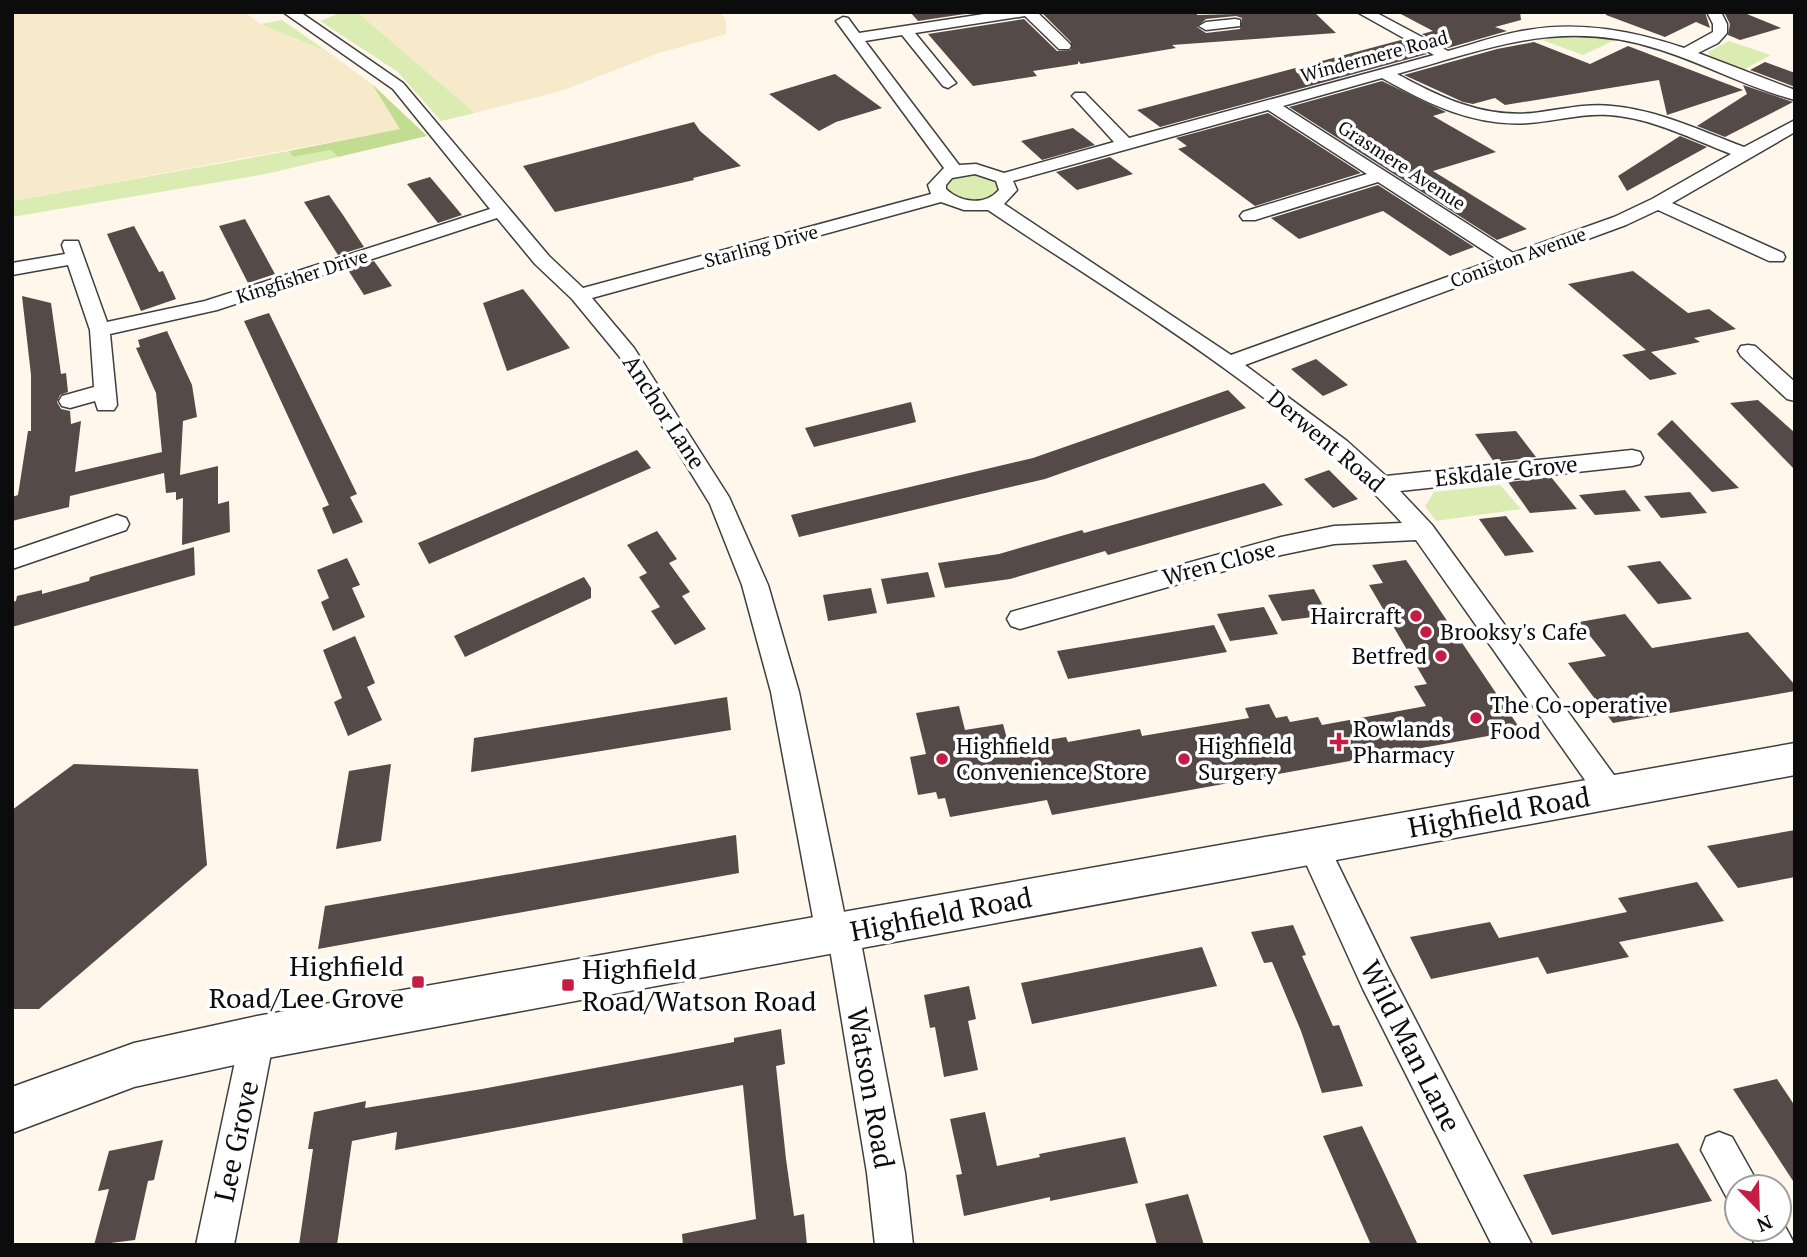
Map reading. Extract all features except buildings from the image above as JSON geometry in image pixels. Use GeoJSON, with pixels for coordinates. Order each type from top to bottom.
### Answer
{"type":"FeatureCollection","features":[{"type":"Feature","properties":{"kind":"street","name":"Anchor Lane"},"geometry":{"type":"LineString","coordinates":[[290,12],[398,86],[542,260],[579,295],[633,362],[708,481],[721,503],[755,585],[785,692],[838,933]]}},
{"type":"Feature","properties":{"kind":"street"},"geometry":{"type":"LineString","coordinates":[[857,38],[1028,12],[1058,47],[1082,44]]}},
{"type":"Feature","properties":{"kind":"street"},"geometry":{"type":"LineString","coordinates":[[1364,12],[1447,56]]}},
{"type":"Feature","properties":{"kind":"street"},"geometry":{"type":"LineString","coordinates":[[1683,54],[1713,40],[1720,33],[1720,24],[1714,12]]}},
{"type":"Feature","properties":{"kind":"street"},"geometry":{"type":"LineString","coordinates":[[843,21],[954,170]]}},
{"type":"Feature","properties":{"kind":"street","name":"Windermere Road"},"geometry":{"type":"LineString","coordinates":[[1003,178],[1526,34],[1575,28],[1628,36],[1795,96]]}},
{"type":"Feature","properties":{"kind":"street"},"geometry":{"type":"LineString","coordinates":[[906,31],[917,54],[948,83]]}},
{"type":"Feature","properties":{"kind":"street"},"geometry":{"type":"LineString","coordinates":[[1383,74],[1442,104],[1474,115],[1512,119],[1591,109],[1620,111],[1652,119],[1743,153]]}},
{"type":"Feature","properties":{"kind":"street"},"geometry":{"type":"LineString","coordinates":[[1080,96],[1126,145]]}},
{"type":"Feature","properties":{"kind":"street","name":"Grasmere Avenue"},"geometry":{"type":"LineString","coordinates":[[1270,105],[1511,260]]}},
{"type":"Feature","properties":{"kind":"street","name":"Coniston Avenue"},"geometry":{"type":"LineString","coordinates":[[1230,363],[1620,220],[1658,203],[1795,125]]}},
{"type":"Feature","properties":{"kind":"street"},"geometry":{"type":"LineString","coordinates":[[942,196],[937,185],[946,174],[954,170],[976,169],[1003,178],[1008,190],[999,200],[990,203]]}},
{"type":"Feature","properties":{"kind":"street"},"geometry":{"type":"LineString","coordinates":[[1250,216],[1380,176]]}},
{"type":"Feature","properties":{"kind":"street","name":"Derwent Road"},"geometry":{"type":"LineString","coordinates":[[942,196],[969,205],[990,203],[1230,363],[1339,446],[1381,485],[1423,531],[1609,791]]}},
{"type":"Feature","properties":{"kind":"street","name":"Starling Drive"},"geometry":{"type":"LineString","coordinates":[[579,295],[942,196]]}},
{"type":"Feature","properties":{"kind":"street"},"geometry":{"type":"LineString","coordinates":[[1658,203],[1776,257]]}},
{"type":"Feature","properties":{"kind":"street","name":"Kingfisher Drive"},"geometry":{"type":"LineString","coordinates":[[100,330],[210,306],[501,211]]}},
{"type":"Feature","properties":{"kind":"street"},"geometry":{"type":"LineString","coordinates":[[12,269],[72,251],[100,330],[105,398],[70,401]]}},
{"type":"Feature","properties":{"kind":"street"},"geometry":{"type":"LineString","coordinates":[[1743,361],[1765,367],[1795,394]]}},
{"type":"Feature","properties":{"kind":"street","name":"Eskdale Grove"},"geometry":{"type":"LineString","coordinates":[[1381,485],[1632,458]]}},
{"type":"Feature","properties":{"kind":"street"},"geometry":{"type":"LineString","coordinates":[[12,560],[122,523]]}},
{"type":"Feature","properties":{"kind":"street","name":"Wren Close"},"geometry":{"type":"LineString","coordinates":[[1020,619],[1281,546],[1334,536],[1423,531]]}},
{"type":"Feature","properties":{"kind":"street","name":"Highfield Road"},"geometry":{"type":"LineString","coordinates":[[12,1110],[134,1065],[257,1038],[1609,791],[1795,760]]}},
{"type":"Feature","properties":{"kind":"street","name":"Wild Man Lane"},"geometry":{"type":"LineString","coordinates":[[1312,846],[1375,976],[1513,1245]]}},
{"type":"Feature","properties":{"kind":"street","name":"Watson Road"},"geometry":{"type":"LineString","coordinates":[[838,933],[886,1173],[894,1245]]}},
{"type":"Feature","properties":{"kind":"street","name":"Lee Grove"},"geometry":{"type":"LineString","coordinates":[[215,1245],[257,1038]]}},
{"type":"Feature","properties":{"kind":"street"},"geometry":{"type":"LineString","coordinates":[[1719,1150],[1733,1173]]}},
{"type":"Feature","properties":{"kind":"shaded area"},"geometry":{"type":"Polygon","coordinates":[[[12,12],[245,12],[260,24],[328,52],[372,84],[401,129],[12,201],[12,12]]]}},
{"type":"Feature","properties":{"kind":"shaded area"},"geometry":{"type":"Polygon","coordinates":[[[357,12],[720,12],[726,20],[726,34],[659,53],[561,91],[475,113],[357,12]]]}},
{"type":"Feature","properties":{"kind":"green space"},"geometry":{"type":"Polygon","coordinates":[[[342,12],[357,12],[475,113],[441,121],[398,72],[320,21],[342,12]]]}},
{"type":"Feature","properties":{"kind":"green space"},"geometry":{"type":"Polygon","coordinates":[[[282,20],[328,52],[260,24],[282,20]]]}},
{"type":"Feature","properties":{"kind":"green space"},"geometry":{"type":"Polygon","coordinates":[[[1589,35],[1617,39],[1583,55],[1542,40],[1559,36],[1589,35]]]}},
{"type":"Feature","properties":{"kind":"green space"},"geometry":{"type":"Polygon","coordinates":[[[1729,41],[1771,55],[1743,70],[1709,55],[1708,52],[1729,41]]]}},
{"type":"Feature","properties":{"kind":"green space"},"geometry":{"type":"Polygon","coordinates":[[[372,84],[427,136],[338,157],[331,150],[293,157],[289,151],[400,129],[372,84]]]}},
{"type":"Feature","properties":{"kind":"green space"},"geometry":{"type":"Polygon","coordinates":[[[331,150],[338,157],[266,174],[12,217],[12,201],[289,151],[293,157],[331,150]]]}},
{"type":"Feature","properties":{"kind":"green space"},"geometry":{"type":"Polygon","coordinates":[[[977,173],[999,182],[1000,192],[973,200],[946,191],[947,181],[951,178],[977,173]]]}},
{"type":"Feature","properties":{"kind":"green space"},"geometry":{"type":"Polygon","coordinates":[[[1500,485],[1521,509],[1436,521],[1425,506],[1434,492],[1500,485]]]}},
{"type":"Feature","properties":{"kind":"place","name":"Haircraft"},"geometry":{"type":"Point","coordinates":[1416,616]}},
{"type":"Feature","properties":{"kind":"place","name":"Brooksy's Cafe"},"geometry":{"type":"Point","coordinates":[1426,632]}},
{"type":"Feature","properties":{"kind":"place","name":"Betfred"},"geometry":{"type":"Point","coordinates":[1441,656]}},
{"type":"Feature","properties":{"kind":"place","name":"The Co-operative Food"},"geometry":{"type":"Point","coordinates":[1476,718]}},
{"type":"Feature","properties":{"kind":"place","name":"Rowlands Pharmacy"},"geometry":{"type":"Point","coordinates":[1339,742]}},
{"type":"Feature","properties":{"kind":"place","name":"Highfield Convenience Store"},"geometry":{"type":"Point","coordinates":[942,759]}},
{"type":"Feature","properties":{"kind":"place","name":"Highfield Surgery"},"geometry":{"type":"Point","coordinates":[1184,759]}},
{"type":"Feature","properties":{"kind":"place","name":"Highfield Road/Lee Grove"},"geometry":{"type":"Point","coordinates":[418,982]}},
{"type":"Feature","properties":{"kind":"place","name":"Highfield Road/Watson Road"},"geometry":{"type":"Point","coordinates":[568,985]}}]}
